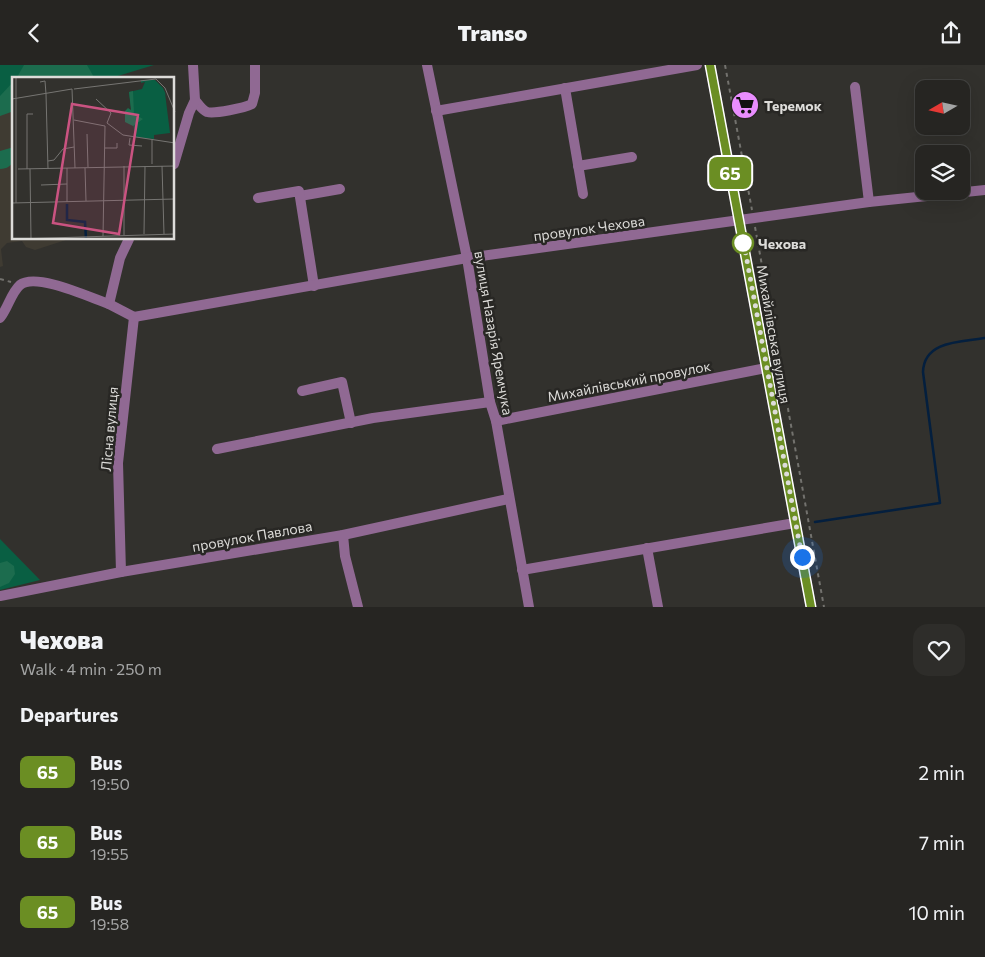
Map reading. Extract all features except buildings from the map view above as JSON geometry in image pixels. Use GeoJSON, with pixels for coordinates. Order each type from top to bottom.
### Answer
{"type":"FeatureCollection","features":[{"type":"Feature","properties":{"kind":"main road","name":"Михайлівська вулиця"},"geometry":{"type":"LineString","coordinates":[[710,65],[811,607]]}},
{"type":"Feature","properties":{"kind":"street"},"geometry":{"type":"LineString","coordinates":[[175,162],[189,113],[195,100],[193,65]]}},
{"type":"Feature","properties":{"kind":"street"},"geometry":{"type":"LineString","coordinates":[[195,100],[201,108],[210,113],[242,108],[252,104],[255,93],[255,65]]}},
{"type":"Feature","properties":{"kind":"street","name":"вулиця Назарія Яремчука"},"geometry":{"type":"LineString","coordinates":[[427,65],[467,258],[490,402],[496,421],[508,499],[529,607]]}},
{"type":"Feature","properties":{"kind":"street"},"geometry":{"type":"LineString","coordinates":[[436,111],[697,65]]}},
{"type":"Feature","properties":{"kind":"street"},"geometry":{"type":"LineString","coordinates":[[855,87],[869,203]]}},
{"type":"Feature","properties":{"kind":"street"},"geometry":{"type":"LineString","coordinates":[[565,88],[582,194]]}},
{"type":"Feature","properties":{"kind":"street"},"geometry":{"type":"LineString","coordinates":[[578,166],[632,157]]}},
{"type":"Feature","properties":{"kind":"street"},"geometry":{"type":"LineString","coordinates":[[300,196],[340,189]]}},
{"type":"Feature","properties":{"kind":"street","name":"провулок Чехова"},"geometry":{"type":"LineString","coordinates":[[134,317],[467,258],[869,203],[985,190]]}},
{"type":"Feature","properties":{"kind":"street"},"geometry":{"type":"LineString","coordinates":[[258,198],[299,191],[314,286]]}},
{"type":"Feature","properties":{"kind":"street"},"geometry":{"type":"LineString","coordinates":[[109,305],[120,258],[129,240]]}},
{"type":"Feature","properties":{"kind":"street"},"geometry":{"type":"LineString","coordinates":[[0,318],[21,285],[31,280],[78,293],[134,317]]}},
{"type":"Feature","properties":{"kind":"street","name":"Лісна вулиця"},"geometry":{"type":"LineString","coordinates":[[121,572],[118,463],[134,317]]}},
{"type":"Feature","properties":{"kind":"street","name":"Михайлівський провулок"},"geometry":{"type":"LineString","coordinates":[[496,421],[766,367]]}},
{"type":"Feature","properties":{"kind":"street"},"geometry":{"type":"LineString","coordinates":[[302,391],[342,382],[351,423]]}},
{"type":"Feature","properties":{"kind":"street"},"geometry":{"type":"LineString","coordinates":[[217,449],[351,423],[490,402]]}},
{"type":"Feature","properties":{"kind":"street","name":"провулок Павлова"},"geometry":{"type":"LineString","coordinates":[[0,596],[121,572],[343,535],[508,499]]}},
{"type":"Feature","properties":{"kind":"street"},"geometry":{"type":"LineString","coordinates":[[522,570],[795,523]]}},
{"type":"Feature","properties":{"kind":"street"},"geometry":{"type":"LineString","coordinates":[[343,535],[345,556],[358,607]]}},
{"type":"Feature","properties":{"kind":"street"},"geometry":{"type":"LineString","coordinates":[[647,548],[658,607]]}},
{"type":"Feature","properties":{"kind":"path"},"geometry":{"type":"LineString","coordinates":[[725,65],[824,607]]}},
{"type":"Feature","properties":{"kind":"shaded area"},"geometry":{"type":"Polygon","coordinates":[[[12,108],[12,240],[66,240],[35,250],[26,247],[22,241],[7,243],[1,249],[3,266],[0,267],[0,111],[12,108]]]}},
{"type":"Feature","properties":{"kind":"green space"},"geometry":{"type":"Polygon","coordinates":[[[0,65],[154,65],[115,77],[12,77],[12,108],[0,111],[0,65]]]}},
{"type":"Feature","properties":{"kind":"green space"},"geometry":{"type":"Polygon","coordinates":[[[24,65],[87,65],[94,77],[17,77],[24,65]]]}},
{"type":"Feature","properties":{"kind":"green space"},"geometry":{"type":"Polygon","coordinates":[[[12,83],[12,112],[0,116],[0,96],[12,83]]]}},
{"type":"Feature","properties":{"kind":"green space"},"geometry":{"type":"Polygon","coordinates":[[[12,148],[12,164],[9,167],[0,169],[0,151],[12,148]]]}},
{"type":"Feature","properties":{"kind":"green space"},"geometry":{"type":"Polygon","coordinates":[[[0,539],[40,580],[0,590],[0,539]]]}},
{"type":"Feature","properties":{"kind":"green space"},"geometry":{"type":"Polygon","coordinates":[[[7,561],[14,566],[15,574],[9,583],[0,587],[0,563],[7,561]]]}},
{"type":"Feature","properties":{"kind":"waterway"},"geometry":{"type":"LineString","coordinates":[[815,522],[940,503],[923,372],[925,362],[937,348],[956,342],[985,338]]}},
{"type":"Feature","properties":{"kind":"bus line","name":"65"},"geometry":{"type":"LineString","coordinates":[[710,65],[811,607]]}},
{"type":"Feature","properties":{"kind":"place","name":"Теремок"},"geometry":{"type":"Point","coordinates":[745,105]}},
{"type":"Feature","properties":{"kind":"place","name":"Чехова"},"geometry":{"type":"Point","coordinates":[743,243]}},
{"type":"Feature","properties":{"kind":"route"},"geometry":{"type":"LineString","coordinates":[[743,243],[743,239],[802,557]]}}]}
